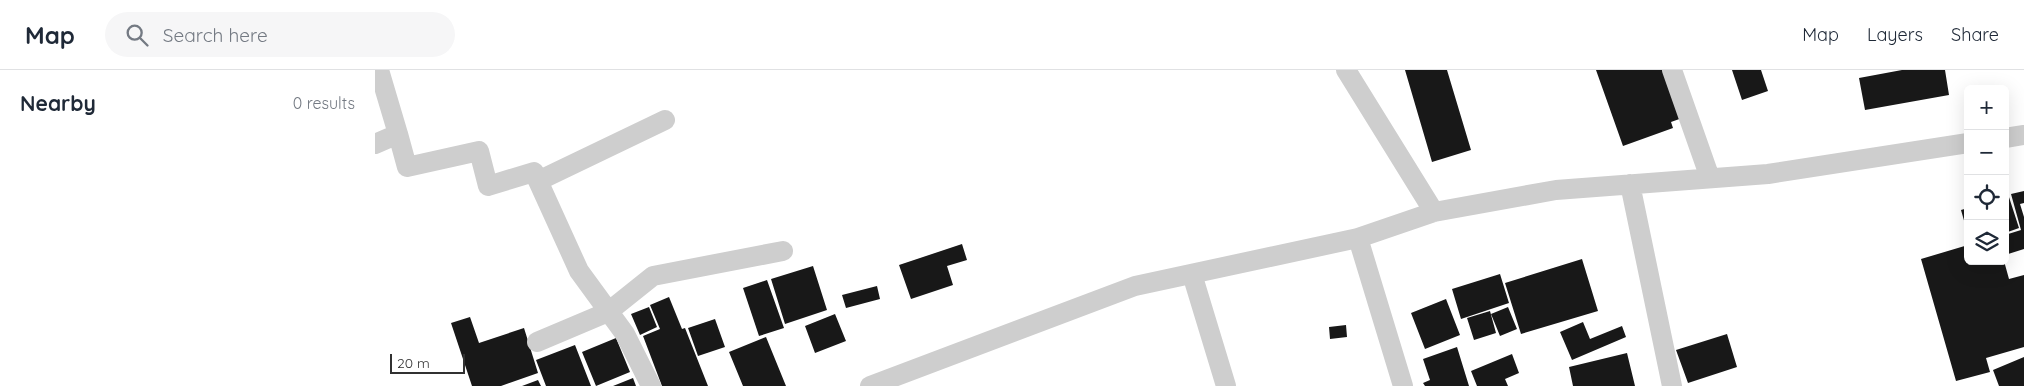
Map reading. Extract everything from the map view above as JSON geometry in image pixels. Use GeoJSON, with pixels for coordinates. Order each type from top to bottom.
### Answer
{"type":"FeatureCollection","features":[{"type":"Feature","properties":{"kind":"street"},"geometry":{"type":"LineString","coordinates":[[379,70],[407,167],[479,151],[489,186],[534,172],[579,271],[625,334],[651,386]]}},
{"type":"Feature","properties":{"kind":"street"},"geometry":{"type":"LineString","coordinates":[[1346,70],[1434,212]]}},
{"type":"Feature","properties":{"kind":"street"},"geometry":{"type":"LineString","coordinates":[[1672,70],[1710,178]]}},
{"type":"Feature","properties":{"kind":"street"},"geometry":{"type":"LineString","coordinates":[[537,181],[665,120]]}},
{"type":"Feature","properties":{"kind":"street"},"geometry":{"type":"LineString","coordinates":[[375,144],[398,134]]}},
{"type":"Feature","properties":{"kind":"street"},"geometry":{"type":"LineString","coordinates":[[2009,137],[2024,135]]}},
{"type":"Feature","properties":{"kind":"street"},"geometry":{"type":"LineString","coordinates":[[870,386],[1135,286],[1358,238],[1434,212],[1556,190],[1768,174],[1964,145]]}},
{"type":"Feature","properties":{"kind":"street"},"geometry":{"type":"LineString","coordinates":[[1630,184],[1671,386]]}},
{"type":"Feature","properties":{"kind":"street"},"geometry":{"type":"LineString","coordinates":[[1358,238],[1403,386]]}},
{"type":"Feature","properties":{"kind":"street"},"geometry":{"type":"LineString","coordinates":[[537,342],[609,312],[653,276],[783,251]]}},
{"type":"Feature","properties":{"kind":"street"},"geometry":{"type":"LineString","coordinates":[[1192,274],[1226,386]]}},
{"type":"Feature","properties":{"kind":"building"},"geometry":{"type":"Polygon","coordinates":[[[1405,70],[1447,70],[1471,150],[1432,162],[1405,70]]]}},
{"type":"Feature","properties":{"kind":"building"},"geometry":{"type":"Polygon","coordinates":[[[1596,70],[1668,70],[1685,117],[1671,122],[1673,128],[1623,146],[1596,70]]]}},
{"type":"Feature","properties":{"kind":"building"},"geometry":{"type":"Polygon","coordinates":[[[1732,70],[1761,70],[1768,91],[1742,100],[1732,70]]]}},
{"type":"Feature","properties":{"kind":"building"},"geometry":{"type":"Polygon","coordinates":[[[1902,70],[1945,70],[1949,95],[1865,110],[1859,78],[1902,70]]]}},
{"type":"Feature","properties":{"kind":"building"},"geometry":{"type":"Polygon","coordinates":[[[2024,191],[2024,203],[2020,204],[2024,217],[2024,249],[2009,254],[2009,234],[2021,230],[2011,194],[2024,191]]]}},
{"type":"Feature","properties":{"kind":"building"},"geometry":{"type":"Polygon","coordinates":[[[2009,197],[2019,228],[2009,232],[2009,197]]]}},
{"type":"Feature","properties":{"kind":"building"},"geometry":{"type":"Polygon","coordinates":[[[1964,209],[1964,220],[1961,210],[1964,209]]]}},
{"type":"Feature","properties":{"kind":"building"},"geometry":{"type":"Polygon","coordinates":[[[962,244],[967,260],[947,266],[953,285],[911,299],[899,265],[962,244]]]}},
{"type":"Feature","properties":{"kind":"building"},"geometry":{"type":"Polygon","coordinates":[[[1964,246],[1964,265],[2005,265],[2009,279],[2024,275],[2024,347],[1986,358],[1990,372],[1956,381],[1921,259],[1964,246]]]}},
{"type":"Feature","properties":{"kind":"building"},"geometry":{"type":"Polygon","coordinates":[[[1582,259],[1598,311],[1521,334],[1505,283],[1582,259]]]}},
{"type":"Feature","properties":{"kind":"building"},"geometry":{"type":"Polygon","coordinates":[[[813,266],[827,310],[785,324],[771,279],[813,266]]]}},
{"type":"Feature","properties":{"kind":"building"},"geometry":{"type":"Polygon","coordinates":[[[1500,274],[1509,303],[1461,319],[1452,289],[1500,274]]]}},
{"type":"Feature","properties":{"kind":"building"},"geometry":{"type":"Polygon","coordinates":[[[767,280],[784,328],[759,336],[743,288],[767,280]]]}},
{"type":"Feature","properties":{"kind":"building"},"geometry":{"type":"Polygon","coordinates":[[[877,286],[880,299],[846,308],[842,295],[877,286]]]}},
{"type":"Feature","properties":{"kind":"building"},"geometry":{"type":"Polygon","coordinates":[[[669,297],[682,329],[685,328],[708,386],[662,386],[643,336],[660,329],[650,305],[669,297]]]}},
{"type":"Feature","properties":{"kind":"building"},"geometry":{"type":"Polygon","coordinates":[[[1446,299],[1460,335],[1425,349],[1411,313],[1446,299]]]}},
{"type":"Feature","properties":{"kind":"building"},"geometry":{"type":"Polygon","coordinates":[[[649,307],[657,327],[640,335],[631,314],[649,307]]]}},
{"type":"Feature","properties":{"kind":"building"},"geometry":{"type":"Polygon","coordinates":[[[1508,307],[1517,329],[1500,336],[1491,314],[1508,307]]]}},
{"type":"Feature","properties":{"kind":"building"},"geometry":{"type":"Polygon","coordinates":[[[1490,311],[1496,333],[1474,340],[1467,318],[1490,311]]]}},
{"type":"Feature","properties":{"kind":"building"},"geometry":{"type":"Polygon","coordinates":[[[835,314],[846,341],[815,353],[805,326],[835,314]]]}},
{"type":"Feature","properties":{"kind":"building"},"geometry":{"type":"Polygon","coordinates":[[[470,317],[479,343],[524,328],[538,373],[501,386],[472,386],[451,323],[470,317]]]}},
{"type":"Feature","properties":{"kind":"building"},"geometry":{"type":"Polygon","coordinates":[[[715,319],[725,347],[698,356],[688,328],[715,319]]]}},
{"type":"Feature","properties":{"kind":"building"},"geometry":{"type":"Polygon","coordinates":[[[1583,322],[1590,339],[1622,326],[1626,337],[1572,360],[1560,332],[1583,322]]]}},
{"type":"Feature","properties":{"kind":"building"},"geometry":{"type":"Polygon","coordinates":[[[1346,325],[1347,337],[1330,339],[1329,327],[1346,325]]]}},
{"type":"Feature","properties":{"kind":"building"},"geometry":{"type":"Polygon","coordinates":[[[1727,334],[1737,367],[1688,383],[1676,350],[1727,334]]]}},
{"type":"Feature","properties":{"kind":"building"},"geometry":{"type":"Polygon","coordinates":[[[766,337],[786,386],[743,386],[729,352],[766,337]]]}},
{"type":"Feature","properties":{"kind":"building"},"geometry":{"type":"Polygon","coordinates":[[[616,338],[630,372],[596,386],[582,352],[616,338]]]}},
{"type":"Feature","properties":{"kind":"building"},"geometry":{"type":"Polygon","coordinates":[[[575,345],[591,386],[546,386],[536,360],[575,345]]]}},
{"type":"Feature","properties":{"kind":"building"},"geometry":{"type":"Polygon","coordinates":[[[1457,347],[1469,386],[1425,386],[1423,383],[1430,380],[1423,359],[1457,347]]]}},
{"type":"Feature","properties":{"kind":"building"},"geometry":{"type":"Polygon","coordinates":[[[1627,353],[1635,386],[1573,386],[1569,367],[1627,353]]]}},
{"type":"Feature","properties":{"kind":"building"},"geometry":{"type":"Polygon","coordinates":[[[1512,354],[1519,373],[1505,379],[1508,386],[1477,386],[1471,371],[1512,354]]]}},
{"type":"Feature","properties":{"kind":"building"},"geometry":{"type":"Polygon","coordinates":[[[2024,357],[2024,386],[1999,386],[1993,370],[2024,357]]]}},
{"type":"Feature","properties":{"kind":"building"},"geometry":{"type":"Polygon","coordinates":[[[633,378],[636,386],[613,386],[633,378]]]}},
{"type":"Feature","properties":{"kind":"building"},"geometry":{"type":"Polygon","coordinates":[[[538,380],[541,386],[522,386],[538,380]]]}}]}
